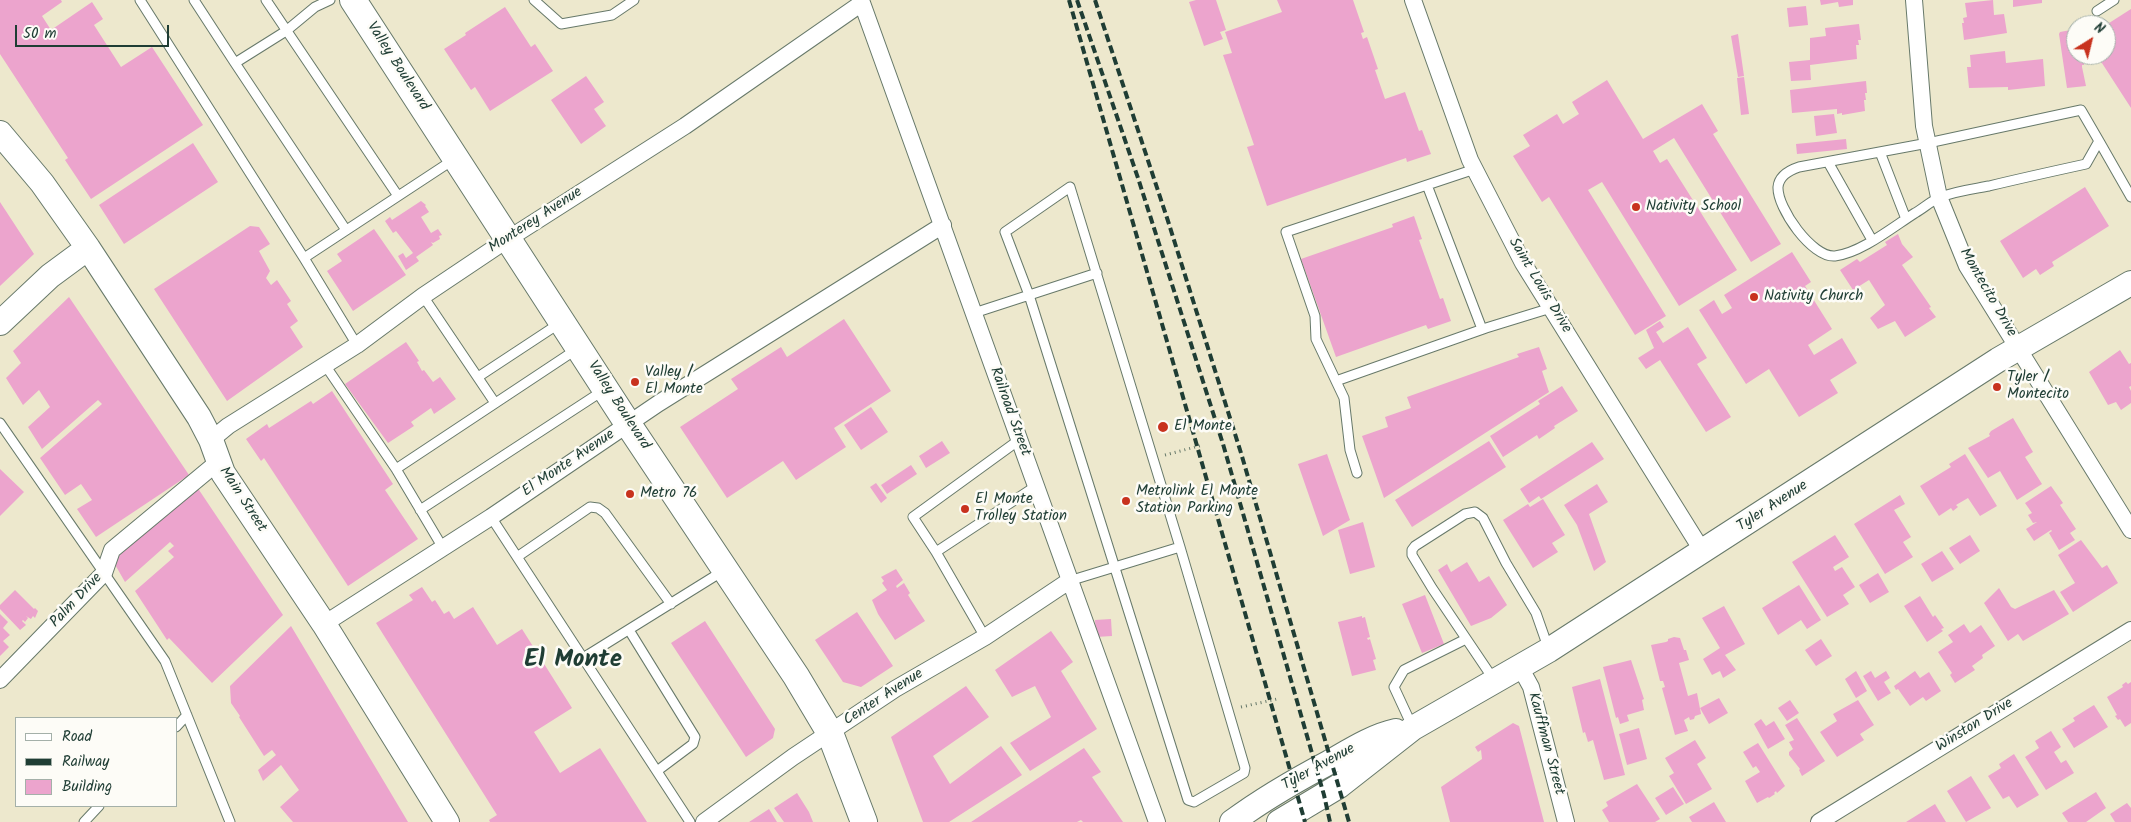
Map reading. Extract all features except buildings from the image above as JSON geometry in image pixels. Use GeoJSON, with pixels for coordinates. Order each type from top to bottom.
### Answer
{"type":"FeatureCollection","features":[{"type":"Feature","properties":{"kind":"main road","name":"Valley Boulevard"},"geometry":{"type":"LineString","coordinates":[[353,0],[628,424],[796,676],[830,733],[864,822]]}},
{"type":"Feature","properties":{"kind":"main road","name":"Main Street"},"geometry":{"type":"LineString","coordinates":[[0,133],[42,183],[88,248],[199,417],[211,440],[218,462],[324,624],[447,822]]}},
{"type":"Feature","properties":{"kind":"main road"},"geometry":{"type":"LineString","coordinates":[[0,322],[50,276],[88,248]]}},
{"type":"Feature","properties":{"kind":"main road","name":"Tyler Avenue"},"geometry":{"type":"LineString","coordinates":[[1279,822],[1339,786],[1413,728],[1549,650],[1990,366],[2131,283]]}},
{"type":"Feature","properties":{"kind":"main road","name":"Tyler Avenue"},"geometry":{"type":"LineString","coordinates":[[1232,822],[1287,786],[1345,753],[1388,733],[1413,728]]}},
{"type":"Feature","properties":{"kind":"street","name":"Saint Louis Drive"},"geometry":{"type":"LineString","coordinates":[[1413,0],[1474,169],[1523,263],[1703,552]]}},
{"type":"Feature","properties":{"kind":"street","name":"Montecito Drive"},"geometry":{"type":"LineString","coordinates":[[1914,0],[1924,126],[1939,197],[1968,266],[2131,530]]}},
{"type":"Feature","properties":{"kind":"street","name":"Railroad Street"},"geometry":{"type":"LineString","coordinates":[[862,3],[1156,822]]}},
{"type":"Feature","properties":{"kind":"street","name":"Monterey Avenue"},"geometry":{"type":"LineString","coordinates":[[211,440],[228,426],[357,345],[423,296],[508,238],[685,126],[862,3]]}},
{"type":"Feature","properties":{"kind":"street","name":"El Monte Avenue"},"geometry":{"type":"LineString","coordinates":[[324,624],[444,548],[628,424],[943,225]]}},
{"type":"Feature","properties":{"kind":"street","name":"Palm Drive"},"geometry":{"type":"LineString","coordinates":[[0,680],[104,573],[112,550],[218,462]]}},
{"type":"Feature","properties":{"kind":"street","name":"Center Avenue"},"geometry":{"type":"LineString","coordinates":[[704,822],[895,689],[985,637],[1070,581]]}},
{"type":"Feature","properties":{"kind":"street","name":"Winston Drive"},"geometry":{"type":"LineString","coordinates":[[1819,822],[2131,630]]}},
{"type":"Feature","properties":{"kind":"street","name":"Kauffman Street"},"geometry":{"type":"LineString","coordinates":[[1520,667],[1531,687],[1566,822]]}},
{"type":"Feature","properties":{"kind":"lane"},"geometry":{"type":"LineString","coordinates":[[140,0],[357,345]]}},
{"type":"Feature","properties":{"kind":"lane"},"geometry":{"type":"LineString","coordinates":[[194,0],[346,230]]}},
{"type":"Feature","properties":{"kind":"lane"},"geometry":{"type":"LineString","coordinates":[[266,0],[398,196]]}},
{"type":"Feature","properties":{"kind":"lane"},"geometry":{"type":"LineString","coordinates":[[234,63],[286,31],[315,7],[330,0]]}},
{"type":"Feature","properties":{"kind":"lane"},"geometry":{"type":"LineString","coordinates":[[534,0],[561,24],[612,15],[634,0]]}},
{"type":"Feature","properties":{"kind":"lane"},"geometry":{"type":"LineString","coordinates":[[2096,11],[2114,0]]}},
{"type":"Feature","properties":{"kind":"lane"},"geometry":{"type":"LineString","coordinates":[[2098,141],[2086,164],[1939,197],[1872,240],[1848,253],[1833,256],[1822,254],[1800,234],[1789,215],[1778,187],[1782,177],[1790,170],[2081,110],[2131,197]]}},
{"type":"Feature","properties":{"kind":"lane"},"geometry":{"type":"LineString","coordinates":[[1880,152],[1906,218]]}},
{"type":"Feature","properties":{"kind":"lane"},"geometry":{"type":"LineString","coordinates":[[304,258],[456,158]]}},
{"type":"Feature","properties":{"kind":"lane"},"geometry":{"type":"LineString","coordinates":[[1828,162],[1872,240]]}},
{"type":"Feature","properties":{"kind":"lane"},"geometry":{"type":"LineString","coordinates":[[1357,474],[1350,450],[1344,398],[1316,339],[1315,316],[1286,232],[1474,169]]}},
{"type":"Feature","properties":{"kind":"lane"},"geometry":{"type":"LineString","coordinates":[[1427,185],[1482,329]]}},
{"type":"Feature","properties":{"kind":"lane"},"geometry":{"type":"LineString","coordinates":[[1070,187],[1098,273],[1245,768],[1244,773],[1194,802],[1188,800],[1029,295],[1006,232],[1070,187]]}},
{"type":"Feature","properties":{"kind":"lane"},"geometry":{"type":"LineString","coordinates":[[974,313],[1098,273]]}},
{"type":"Feature","properties":{"kind":"lane"},"geometry":{"type":"LineString","coordinates":[[423,296],[495,403]]}},
{"type":"Feature","properties":{"kind":"lane"},"geometry":{"type":"LineString","coordinates":[[1336,381],[1482,329],[1551,308]]}},
{"type":"Feature","properties":{"kind":"lane"},"geometry":{"type":"LineString","coordinates":[[478,377],[563,322]]}},
{"type":"Feature","properties":{"kind":"lane"},"geometry":{"type":"LineString","coordinates":[[396,469],[579,348]]}},
{"type":"Feature","properties":{"kind":"lane"},"geometry":{"type":"LineString","coordinates":[[325,365],[396,469],[444,548]]}},
{"type":"Feature","properties":{"kind":"lane"},"geometry":{"type":"LineString","coordinates":[[420,510],[606,388]]}},
{"type":"Feature","properties":{"kind":"lane"},"geometry":{"type":"LineString","coordinates":[[0,423],[165,661],[230,822]]}},
{"type":"Feature","properties":{"kind":"lane"},"geometry":{"type":"LineString","coordinates":[[985,637],[936,552],[913,517],[1019,440]]}},
{"type":"Feature","properties":{"kind":"lane"},"geometry":{"type":"LineString","coordinates":[[936,552],[1036,486]]}},
{"type":"Feature","properties":{"kind":"lane"},"geometry":{"type":"LineString","coordinates":[[517,557],[590,507],[598,508],[605,513],[671,604]]}},
{"type":"Feature","properties":{"kind":"lane"},"geometry":{"type":"LineString","coordinates":[[1495,682],[1412,555],[1412,550],[1464,514],[1476,512],[1483,518],[1506,563],[1536,613],[1549,650]]}},
{"type":"Feature","properties":{"kind":"lane"},"geometry":{"type":"LineString","coordinates":[[491,517],[690,822]]}},
{"type":"Feature","properties":{"kind":"lane"},"geometry":{"type":"LineString","coordinates":[[1070,581],[1180,547]]}},
{"type":"Feature","properties":{"kind":"lane"},"geometry":{"type":"LineString","coordinates":[[583,658],[726,570]]}},
{"type":"Feature","properties":{"kind":"lane"},"geometry":{"type":"LineString","coordinates":[[629,630],[695,737],[693,744],[657,771]]}},
{"type":"Feature","properties":{"kind":"lane"},"geometry":{"type":"LineString","coordinates":[[1413,728],[1394,687],[1404,670],[1466,639]]}},
{"type":"Feature","properties":{"kind":"lane"},"geometry":{"type":"LineString","coordinates":[[178,724],[187,715]]}},
{"type":"Feature","properties":{"kind":"lane"},"geometry":{"type":"LineString","coordinates":[[84,822],[98,807]]}},
{"type":"Feature","properties":{"kind":"path"},"geometry":{"type":"LineString","coordinates":[[1182,451],[1203,445]]}},
{"type":"Feature","properties":{"kind":"path"},"geometry":{"type":"LineString","coordinates":[[1259,704],[1277,698]]}},
{"type":"Feature","properties":{"kind":"railway"},"geometry":{"type":"LineString","coordinates":[[1069,0],[1305,822]]}},
{"type":"Feature","properties":{"kind":"railway"},"geometry":{"type":"LineString","coordinates":[[1077,0],[1138,178],[1223,444],[1324,795],[1330,822]]}},
{"type":"Feature","properties":{"kind":"railway"},"geometry":{"type":"LineString","coordinates":[[1095,0],[1168,221],[1241,453],[1349,822]]}},
{"type":"Feature","properties":{"kind":"place","name":"Nativity School"},"geometry":{"type":"Point","coordinates":[1636,207]}},
{"type":"Feature","properties":{"kind":"place","name":"Nativity Church"},"geometry":{"type":"Point","coordinates":[1754,297]}},
{"type":"Feature","properties":{"kind":"place","name":"Valley / El Monte"},"geometry":{"type":"Point","coordinates":[635,382]}},
{"type":"Feature","properties":{"kind":"place","name":"Tyler / Montecito"},"geometry":{"type":"Point","coordinates":[1997,387]}},
{"type":"Feature","properties":{"kind":"place","name":"El Monte"},"geometry":{"type":"Point","coordinates":[1163,427]}},
{"type":"Feature","properties":{"kind":"place","name":"Metro 76"},"geometry":{"type":"Point","coordinates":[630,494]}},
{"type":"Feature","properties":{"kind":"place","name":"Metrolink El Monte Station Parking"},"geometry":{"type":"Point","coordinates":[1126,501]}},
{"type":"Feature","properties":{"kind":"place","name":"El Monte Trolley Station"},"geometry":{"type":"Point","coordinates":[965,509]}},
{"type":"Feature","properties":{"kind":"district","name":"El Monte"},"geometry":{"type":"Point","coordinates":[573,662]}}]}
